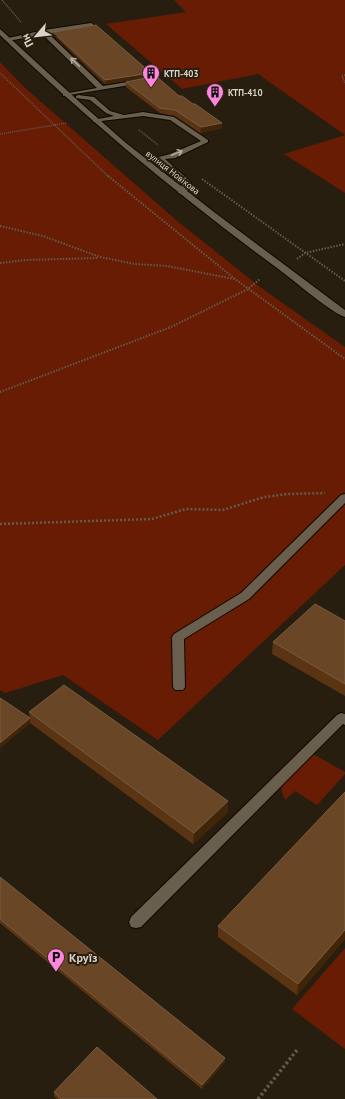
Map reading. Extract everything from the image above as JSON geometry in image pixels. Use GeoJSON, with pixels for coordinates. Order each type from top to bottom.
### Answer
{"type":"FeatureCollection","features":[{"type":"Feature","properties":{"kind":"main road","name":"вулиця Новікова"},"geometry":{"type":"LineString","coordinates":[[0,31],[66,95],[143,162],[182,193],[345,314]]}},
{"type":"Feature","properties":{"kind":"lane"},"geometry":{"type":"LineString","coordinates":[[7,38],[92,25]]}},
{"type":"Feature","properties":{"kind":"lane"},"geometry":{"type":"LineString","coordinates":[[44,32],[102,89]]}},
{"type":"Feature","properties":{"kind":"lane"},"geometry":{"type":"LineString","coordinates":[[66,95],[149,81]]}},
{"type":"Feature","properties":{"kind":"lane"},"geometry":{"type":"LineString","coordinates":[[66,95],[92,98],[108,112],[122,116]]}},
{"type":"Feature","properties":{"kind":"lane"},"geometry":{"type":"LineString","coordinates":[[96,121],[143,114],[172,118],[206,141],[172,156],[143,162]]}},
{"type":"Feature","properties":{"kind":"lane"},"geometry":{"type":"LineString","coordinates":[[159,158],[186,182],[182,193]]}},
{"type":"Feature","properties":{"kind":"lane"},"geometry":{"type":"LineString","coordinates":[[179,687],[178,637],[245,596],[345,497]]}},
{"type":"Feature","properties":{"kind":"lane"},"geometry":{"type":"LineString","coordinates":[[136,922],[341,718],[345,720]]}},
{"type":"Feature","properties":{"kind":"path"},"geometry":{"type":"LineString","coordinates":[[0,73],[121,188],[248,289],[345,359]]}},
{"type":"Feature","properties":{"kind":"path"},"geometry":{"type":"LineString","coordinates":[[345,75],[342,76],[345,83]]}},
{"type":"Feature","properties":{"kind":"path"},"geometry":{"type":"LineString","coordinates":[[0,134],[67,123]]}},
{"type":"Feature","properties":{"kind":"path"},"geometry":{"type":"LineString","coordinates":[[0,226],[43,236],[100,257],[135,264],[167,266],[235,279]]}},
{"type":"Feature","properties":{"kind":"path"},"geometry":{"type":"LineString","coordinates":[[297,259],[305,253],[345,244]]}},
{"type":"Feature","properties":{"kind":"path"},"geometry":{"type":"LineString","coordinates":[[0,262],[100,257]]}},
{"type":"Feature","properties":{"kind":"path"},"geometry":{"type":"LineString","coordinates":[[0,392],[171,328],[248,289],[260,279]]}},
{"type":"Feature","properties":{"kind":"path"},"geometry":{"type":"LineString","coordinates":[[0,524],[152,519],[186,509],[210,511],[223,510],[237,507],[264,497],[288,494],[332,493]]}},
{"type":"Feature","properties":{"kind":"path"},"geometry":{"type":"LineString","coordinates":[[258,1099],[297,1050]]}},
{"type":"Feature","properties":{"kind":"shaded area"},"geometry":{"type":"Polygon","coordinates":[[[174,0],[345,0],[345,135],[258,74],[182,89],[106,24],[186,12],[174,0]]]}},
{"type":"Feature","properties":{"kind":"shaded area"},"geometry":{"type":"Polygon","coordinates":[[[0,62],[24,87],[176,220],[260,287],[345,347],[345,565],[158,740],[63,675],[5,693],[0,690],[0,62]]]}},
{"type":"Feature","properties":{"kind":"shaded area"},"geometry":{"type":"Polygon","coordinates":[[[345,135],[345,193],[284,154],[345,135]]]}},
{"type":"Feature","properties":{"kind":"shaded area"},"geometry":{"type":"Polygon","coordinates":[[[313,754],[345,772],[345,774],[317,805],[295,791],[285,800],[281,783],[313,754]]]}},
{"type":"Feature","properties":{"kind":"shaded area"},"geometry":{"type":"Polygon","coordinates":[[[345,948],[345,1049],[292,1009],[345,948]]]}},
{"type":"Feature","properties":{"kind":"building"},"geometry":{"type":"Polygon","coordinates":[[[96,25],[151,73],[105,80],[53,32],[96,25]]]}},
{"type":"Feature","properties":{"kind":"building"},"geometry":{"type":"Polygon","coordinates":[[[156,76],[179,96],[182,96],[195,104],[222,123],[201,127],[175,110],[160,108],[126,82],[156,76]]]}},
{"type":"Feature","properties":{"kind":"building"},"geometry":{"type":"Polygon","coordinates":[[[315,604],[345,621],[345,684],[273,642],[315,604]]]}},
{"type":"Feature","properties":{"kind":"building"},"geometry":{"type":"Polygon","coordinates":[[[64,685],[228,801],[194,833],[29,712],[64,685]]]}},
{"type":"Feature","properties":{"kind":"building"},"geometry":{"type":"Polygon","coordinates":[[[0,698],[30,718],[0,743],[0,698]]]}},
{"type":"Feature","properties":{"kind":"building"},"geometry":{"type":"Polygon","coordinates":[[[345,792],[345,930],[298,984],[218,926],[345,792]]]}},
{"type":"Feature","properties":{"kind":"building"},"geometry":{"type":"Polygon","coordinates":[[[0,877],[225,1058],[202,1085],[0,919],[0,877]]]}},
{"type":"Feature","properties":{"kind":"building"},"geometry":{"type":"Polygon","coordinates":[[[97,1047],[157,1099],[61,1099],[54,1092],[97,1047]]]}},
{"type":"Feature","properties":{"kind":"place","name":"КТП-403"},"geometry":{"type":"Point","coordinates":[151,88]}},
{"type":"Feature","properties":{"kind":"place","name":"КТП-410"},"geometry":{"type":"Point","coordinates":[215,107]}},
{"type":"Feature","properties":{"kind":"place","name":"Круїз"},"geometry":{"type":"Point","coordinates":[56,972]}}]}
